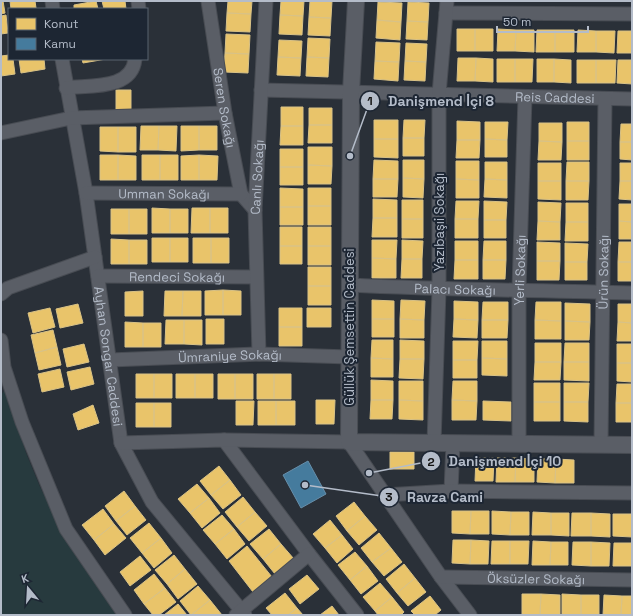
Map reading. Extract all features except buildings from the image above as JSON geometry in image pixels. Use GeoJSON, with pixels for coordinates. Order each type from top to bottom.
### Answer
{"type":"FeatureCollection","features":[{"type":"Feature","properties":{"kind":"street","name":"Seren Sokağı"},"geometry":{"type":"LineString","coordinates":[[208,1],[224,113],[241,194],[255,210]]}},
{"type":"Feature","properties":{"kind":"street","name":"Canlı Sokağı"},"geometry":{"type":"LineString","coordinates":[[259,354],[255,210],[266,1]]}},
{"type":"Feature","properties":{"kind":"street","name":"Güllük Şemsettin Caddesi"},"geometry":{"type":"LineString","coordinates":[[349,442],[351,92],[356,1]]}},
{"type":"Feature","properties":{"kind":"street"},"geometry":{"type":"LineString","coordinates":[[446,7],[632,14]]}},
{"type":"Feature","properties":{"kind":"street","name":"Yazıbaşıi Sokağı"},"geometry":{"type":"LineString","coordinates":[[434,443],[439,290],[440,94],[446,7]]}},
{"type":"Feature","properties":{"kind":"street","name":"Ayhan Songar Caddesi"},"geometry":{"type":"LineString","coordinates":[[62,60],[71,118],[86,193],[121,443],[152,502],[241,613]]}},
{"type":"Feature","properties":{"kind":"street"},"geometry":{"type":"LineString","coordinates":[[66,88],[120,81],[131,73],[135,60]]}},
{"type":"Feature","properties":{"kind":"street","name":"Reis Caddesi"},"geometry":{"type":"LineString","coordinates":[[261,90],[632,99]]}},
{"type":"Feature","properties":{"kind":"street","name":"Yerli Sokağı"},"geometry":{"type":"LineString","coordinates":[[519,444],[519,289],[525,96]]}},
{"type":"Feature","properties":{"kind":"street","name":"Ürün Sokağı"},"geometry":{"type":"LineString","coordinates":[[601,445],[605,98]]}},
{"type":"Feature","properties":{"kind":"street"},"geometry":{"type":"LineString","coordinates":[[1,133],[71,118],[224,113]]}},
{"type":"Feature","properties":{"kind":"street","name":"Umman Sokağı"},"geometry":{"type":"LineString","coordinates":[[86,193],[241,194]]}},
{"type":"Feature","properties":{"kind":"street"},"geometry":{"type":"LineString","coordinates":[[1,294],[8,288],[95,257]]}},
{"type":"Feature","properties":{"kind":"street","name":"Rendeci Sokağı"},"geometry":{"type":"LineString","coordinates":[[98,276],[256,277]]}},
{"type":"Feature","properties":{"kind":"street","name":"Palacı Sokağı"},"geometry":{"type":"LineString","coordinates":[[350,285],[439,290],[519,289],[632,293]]}},
{"type":"Feature","properties":{"kind":"street"},"geometry":{"type":"LineString","coordinates":[[1,340],[4,367],[22,422],[66,529],[125,615]]}},
{"type":"Feature","properties":{"kind":"street","name":"Ümraniye Sokağı"},"geometry":{"type":"LineString","coordinates":[[110,360],[259,354],[349,357]]}},
{"type":"Feature","properties":{"kind":"street"},"geometry":{"type":"LineString","coordinates":[[121,443],[224,440],[632,445]]}},
{"type":"Feature","properties":{"kind":"street"},"geometry":{"type":"LineString","coordinates":[[224,440],[309,554],[357,615]]}},
{"type":"Feature","properties":{"kind":"street"},"geometry":{"type":"LineString","coordinates":[[349,442],[441,577],[470,615]]}},
{"type":"Feature","properties":{"kind":"street"},"geometry":{"type":"LineString","coordinates":[[451,491],[453,444]]}},
{"type":"Feature","properties":{"kind":"street"},"geometry":{"type":"LineString","coordinates":[[385,495],[451,491],[632,494]]}},
{"type":"Feature","properties":{"kind":"street"},"geometry":{"type":"LineString","coordinates":[[241,613],[309,554]]}},
{"type":"Feature","properties":{"kind":"street","name":"Öksüzler Sokağı"},"geometry":{"type":"LineString","coordinates":[[441,577],[632,580]]}},
{"type":"Feature","properties":{"kind":"green space"},"geometry":{"type":"Polygon","coordinates":[[[6,388],[26,453],[40,487],[71,549],[120,615],[1,615],[1,395],[6,388]]]}},
{"type":"Feature","properties":{"kind":"place","name":"Danişmend İçi 8"},"geometry":{"type":"Point","coordinates":[350,156]}},
{"type":"Feature","properties":{"kind":"place","name":"Danişmend İçi 10"},"geometry":{"type":"Point","coordinates":[369,473]}},
{"type":"Feature","properties":{"kind":"place","name":"Ravza Cami"},"geometry":{"type":"Point","coordinates":[305,485]}}]}
